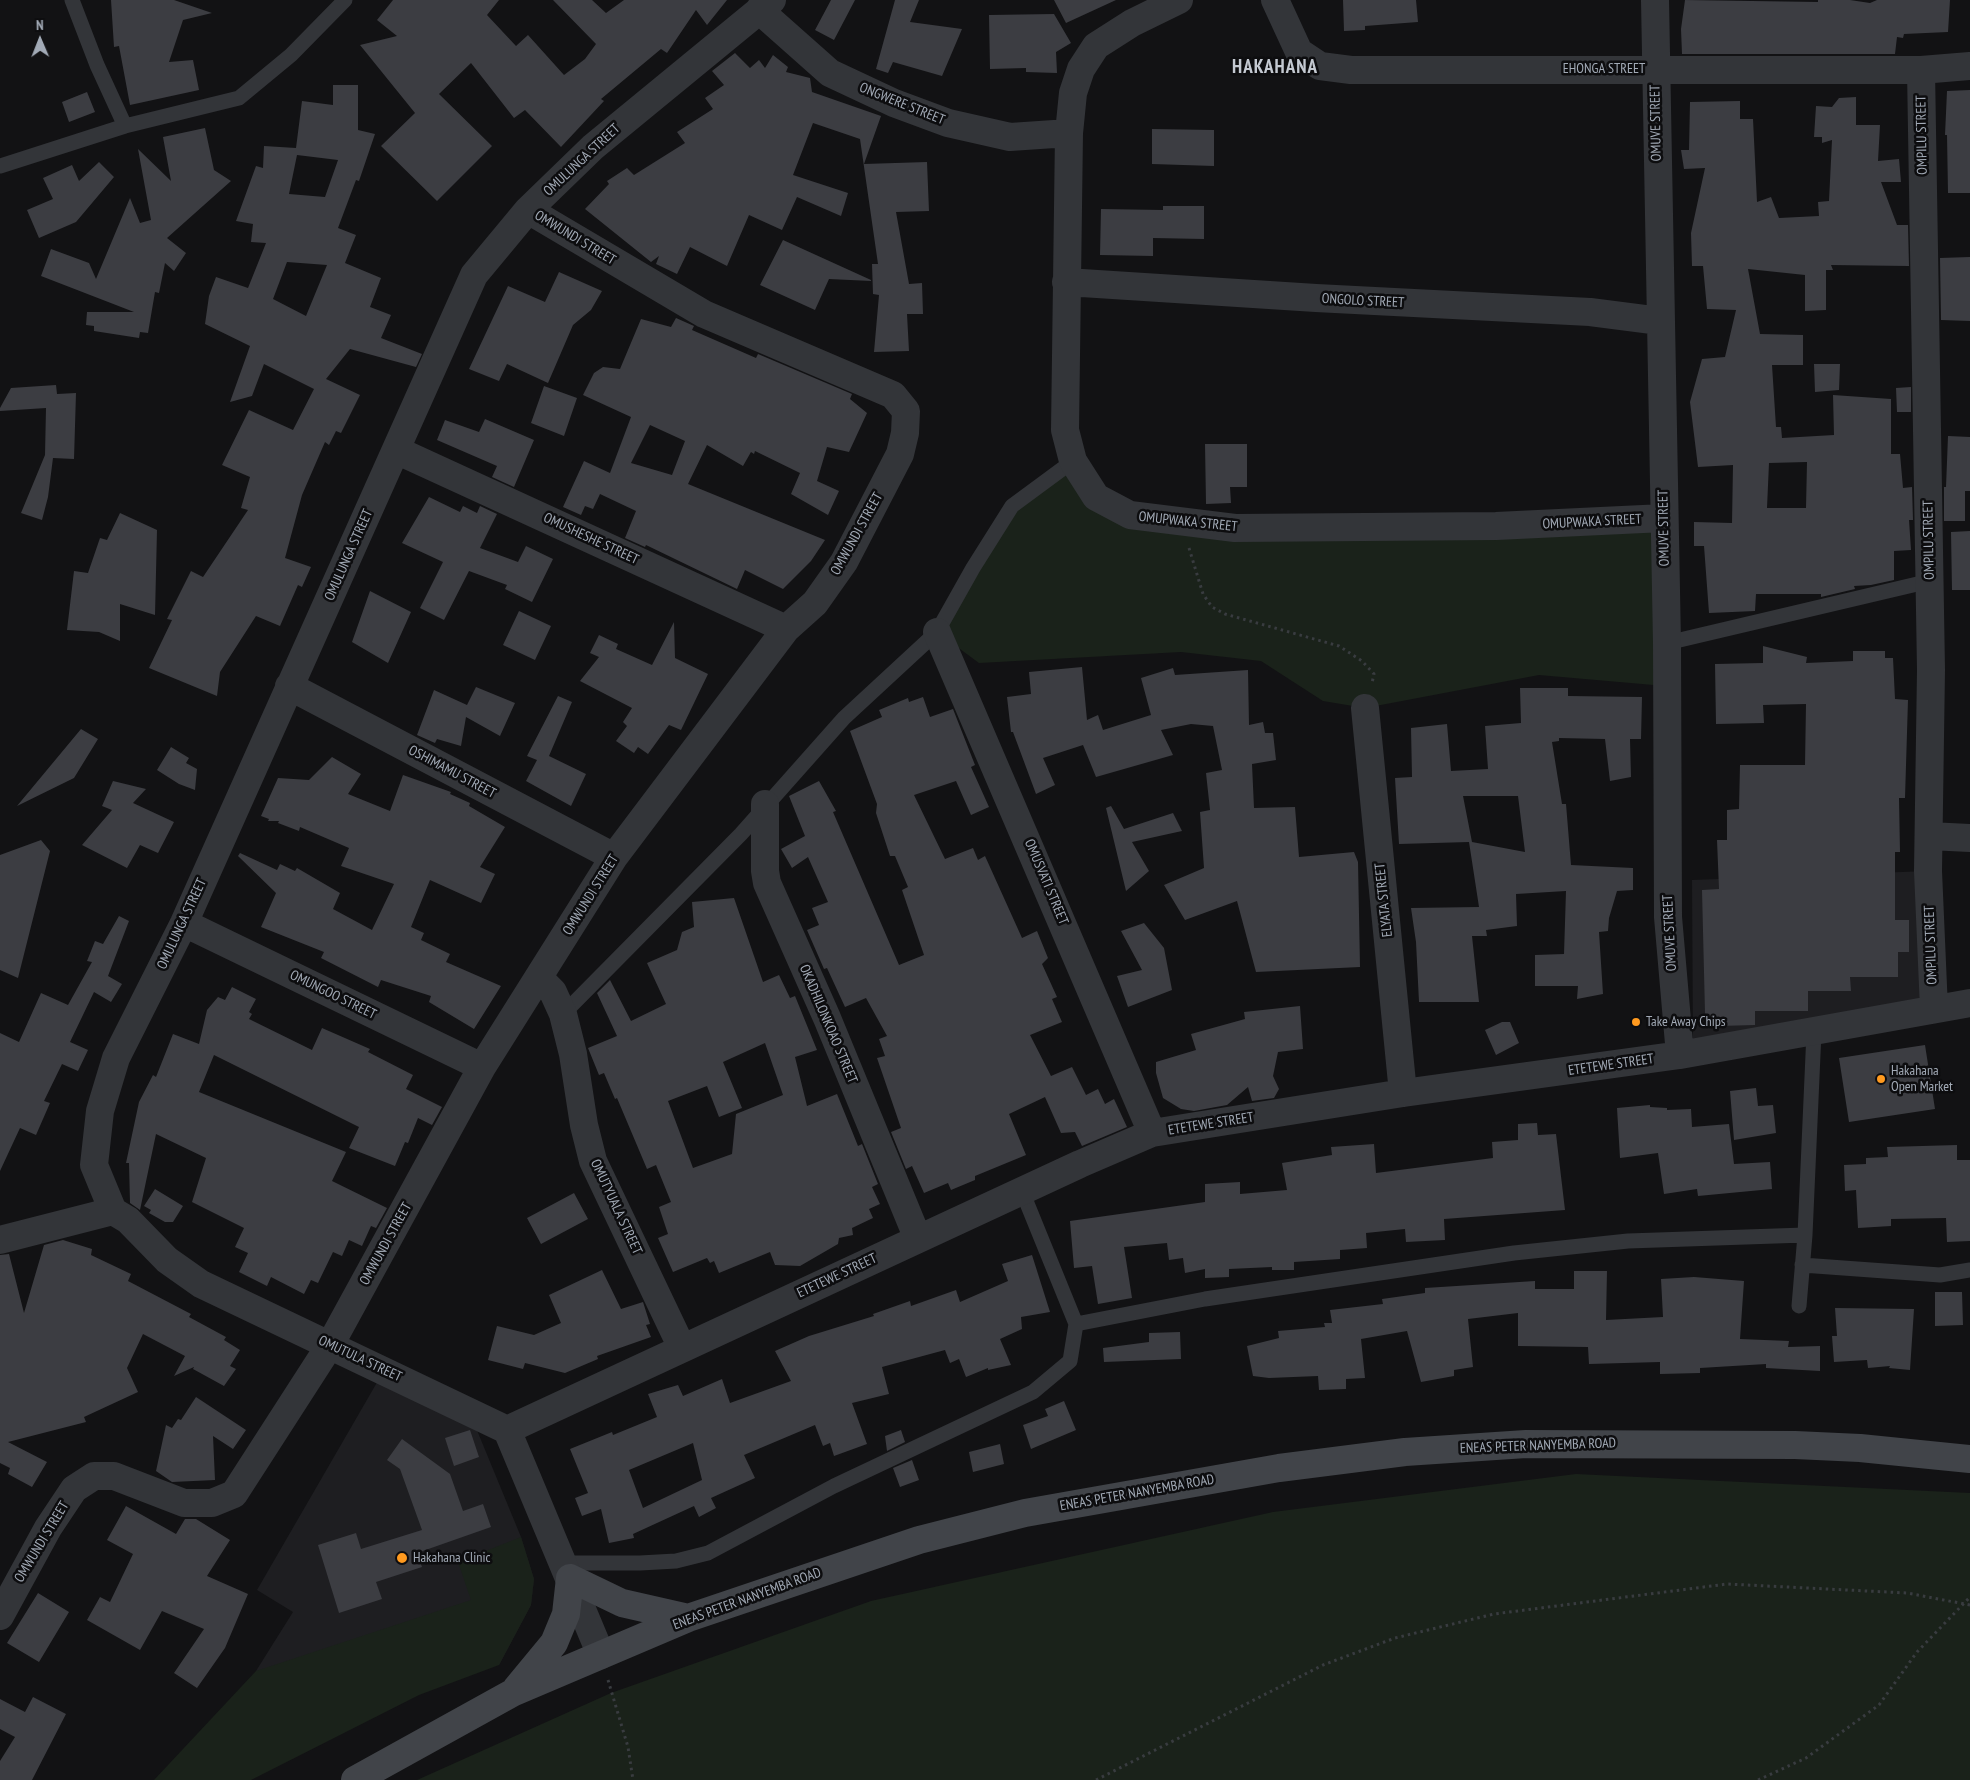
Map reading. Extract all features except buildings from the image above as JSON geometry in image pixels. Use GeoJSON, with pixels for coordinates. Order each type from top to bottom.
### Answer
{"type":"FeatureCollection","features":[{"type":"Feature","properties":{"kind":"main road","name":"ENEAS PETER NANYEMBA ROAD"},"geometry":{"type":"LineString","coordinates":[[355,1780],[514,1692],[688,1618],[919,1540],[1025,1513],[1270,1470],[1405,1452],[1526,1444],[1795,1445],[1860,1448],[1970,1459]]}},
{"type":"Feature","properties":{"kind":"main road"},"geometry":{"type":"LineString","coordinates":[[514,1692],[554,1642],[566,1614],[567,1571],[622,1602],[688,1618]]}},
{"type":"Feature","properties":{"kind":"street","name":"OMUPWAKA STREET"},"geometry":{"type":"LineString","coordinates":[[1179,0],[1132,23],[1096,46],[1081,69],[1076,85],[1069,133],[1065,430],[1073,461],[1096,497],[1130,515],[1182,523],[1235,528],[1496,526],[1664,518]]}},
{"type":"Feature","properties":{"kind":"street","name":"EHONGA STREET"},"geometry":{"type":"LineString","coordinates":[[1275,0],[1299,52],[1320,66],[1352,70],[1921,70],[1970,66]]}},
{"type":"Feature","properties":{"kind":"street","name":"OMUVE STREET"},"geometry":{"type":"LineString","coordinates":[[1655,0],[1667,643],[1668,917],[1680,1055]]}},
{"type":"Feature","properties":{"kind":"street","name":"ONGWERE STREET"},"geometry":{"type":"LineString","coordinates":[[766,5],[830,73],[894,103],[948,123],[1010,137],[1069,133]]}},
{"type":"Feature","properties":{"kind":"street","name":"OMULUNGA STREET"},"geometry":{"type":"LineString","coordinates":[[113,1211],[94,1165],[100,1111],[116,1058],[184,923],[474,275],[528,210],[593,146],[766,5]]}},
{"type":"Feature","properties":{"kind":"street","name":"OMPILU STREET"},"geometry":{"type":"LineString","coordinates":[[1921,70],[1930,581],[1929,836],[1934,1009]]}},
{"type":"Feature","properties":{"kind":"street","name":"OMWUNDI STREET"},"geometry":{"type":"LineString","coordinates":[[0,1616],[48,1528],[74,1489],[94,1476],[114,1476],[184,1503],[212,1503],[234,1494],[330,1345],[482,1067],[614,857],[786,629],[815,602],[844,562],[900,454],[905,433],[906,411],[893,395],[704,314],[528,210]]}},
{"type":"Feature","properties":{"kind":"street","name":"ONGOLO STREET"},"geometry":{"type":"LineString","coordinates":[[1066,282],[1316,298],[1590,312],[1660,321]]}},
{"type":"Feature","properties":{"kind":"street","name":"OMUSHESHE STREET"},"geometry":{"type":"LineString","coordinates":[[396,450],[786,629]]}},
{"type":"Feature","properties":{"kind":"street","name":"OMUSVATI STREET"},"geometry":{"type":"LineString","coordinates":[[937,632],[1152,1133]]}},
{"type":"Feature","properties":{"kind":"street","name":"OSHIMAMU STREET"},"geometry":{"type":"LineString","coordinates":[[289,686],[614,857]]}},
{"type":"Feature","properties":{"kind":"street","name":"ELYATA STREET"},"geometry":{"type":"LineString","coordinates":[[1365,708],[1403,1093]]}},
{"type":"Feature","properties":{"kind":"street","name":"OKADHILONKOAO STREET"},"geometry":{"type":"LineString","coordinates":[[765,804],[765,871],[767,883],[827,1018],[918,1239]]}},
{"type":"Feature","properties":{"kind":"street"},"geometry":{"type":"LineString","coordinates":[[1929,836],[1970,838]]}},
{"type":"Feature","properties":{"kind":"street","name":"OMUNGOO STREET"},"geometry":{"type":"LineString","coordinates":[[184,923],[482,1067]]}},
{"type":"Feature","properties":{"kind":"street","name":"OMUTYUALA STREET"},"geometry":{"type":"LineString","coordinates":[[539,978],[553,992],[563,1014],[573,1054],[584,1125],[593,1161],[682,1348]]}},
{"type":"Feature","properties":{"kind":"street","name":"ETETEWE STREET"},"geometry":{"type":"LineString","coordinates":[[507,1430],[1022,1191],[1152,1133],[1403,1093],[1680,1055],[1970,1003]]}},
{"type":"Feature","properties":{"kind":"street"},"geometry":{"type":"LineString","coordinates":[[0,1240],[113,1211]]}},
{"type":"Feature","properties":{"kind":"street","name":"OMUTULA STREET"},"geometry":{"type":"LineString","coordinates":[[113,1211],[128,1220],[167,1260],[201,1284],[507,1430]]}},
{"type":"Feature","properties":{"kind":"street"},"geometry":{"type":"LineString","coordinates":[[507,1430],[601,1655]]}},
{"type":"Feature","properties":{"kind":"lane"},"geometry":{"type":"LineString","coordinates":[[72,0],[97,65],[125,126]]}},
{"type":"Feature","properties":{"kind":"lane"},"geometry":{"type":"LineString","coordinates":[[0,166],[125,126],[239,98],[291,55],[345,0]]}},
{"type":"Feature","properties":{"kind":"lane"},"geometry":{"type":"LineString","coordinates":[[563,1014],[721,854],[844,718],[937,632],[973,568],[1012,506],[1073,461]]}},
{"type":"Feature","properties":{"kind":"lane"},"geometry":{"type":"LineString","coordinates":[[1667,643],[1930,581]]}},
{"type":"Feature","properties":{"kind":"lane"},"geometry":{"type":"LineString","coordinates":[[1799,1306],[1814,1032]]}},
{"type":"Feature","properties":{"kind":"lane"},"geometry":{"type":"LineString","coordinates":[[567,1571],[676,1561],[708,1553],[834,1486],[1032,1392],[1070,1361],[1076,1324],[1022,1191]]}},
{"type":"Feature","properties":{"kind":"lane"},"geometry":{"type":"LineString","coordinates":[[1076,1324],[1205,1299],[1514,1253],[1628,1242],[1804,1235]]}},
{"type":"Feature","properties":{"kind":"lane"},"geometry":{"type":"LineString","coordinates":[[1802,1265],[1940,1275],[1970,1270]]}},
{"type":"Feature","properties":{"kind":"path"},"geometry":{"type":"LineString","coordinates":[[1182,523],[1203,594],[1212,607],[1225,614],[1339,646],[1362,661],[1374,674],[1365,708]]}},
{"type":"Feature","properties":{"kind":"path"},"geometry":{"type":"LineString","coordinates":[[1096,1780],[1323,1665],[1395,1638],[1494,1614],[1727,1584],[1907,1593],[1961,1605],[1970,1605]]}},
{"type":"Feature","properties":{"kind":"path"},"geometry":{"type":"LineString","coordinates":[[1758,1780],[1806,1758],[1879,1705],[1916,1652],[1970,1597]]}},
{"type":"Feature","properties":{"kind":"path"},"geometry":{"type":"LineString","coordinates":[[601,1655],[628,1747],[633,1780]]}},
{"type":"Feature","properties":{"kind":"shaded area"},"geometry":{"type":"Polygon","coordinates":[[[1073,461],[1130,515],[1664,518],[1665,686],[1539,675],[1365,708],[1323,701],[1261,661],[1181,652],[979,663],[937,632],[1012,506],[1073,461]]]}},
{"type":"Feature","properties":{"kind":"shaded area"},"geometry":{"type":"Polygon","coordinates":[[[1928,871],[1932,998],[1693,1046],[1692,880],[1928,871]]]}},
{"type":"Feature","properties":{"kind":"shaded area","name":"Hakahana Clinic"},"geometry":{"type":"Polygon","coordinates":[[[379,1379],[474,1423],[521,1537],[534,1579],[531,1605],[499,1665],[256,1671],[293,1612],[257,1590],[379,1379]]]}},
{"type":"Feature","properties":{"kind":"shaded area"},"geometry":{"type":"Polygon","coordinates":[[[1576,1474],[1970,1493],[1970,1780],[417,1780],[611,1693],[871,1601],[1273,1512],[1576,1474]]]}},
{"type":"Feature","properties":{"kind":"shaded area"},"geometry":{"type":"Polygon","coordinates":[[[521,1537],[534,1579],[531,1605],[499,1665],[419,1695],[251,1780],[154,1780],[256,1671],[471,1600],[458,1562],[521,1537]]]}},
{"type":"Feature","properties":{"kind":"place","name":"Take Away Chips"},"geometry":{"type":"Point","coordinates":[1636,1022]}},
{"type":"Feature","properties":{"kind":"place","name":"Hakahana Open Market"},"geometry":{"type":"Point","coordinates":[1881,1079]}},
{"type":"Feature","properties":{"kind":"place","name":"Hakahana Clinic"},"geometry":{"type":"Point","coordinates":[402,1558]}},
{"type":"Feature","properties":{"kind":"district","name":"HAKAHANA"},"geometry":{"type":"Point","coordinates":[1275,68]}}]}
